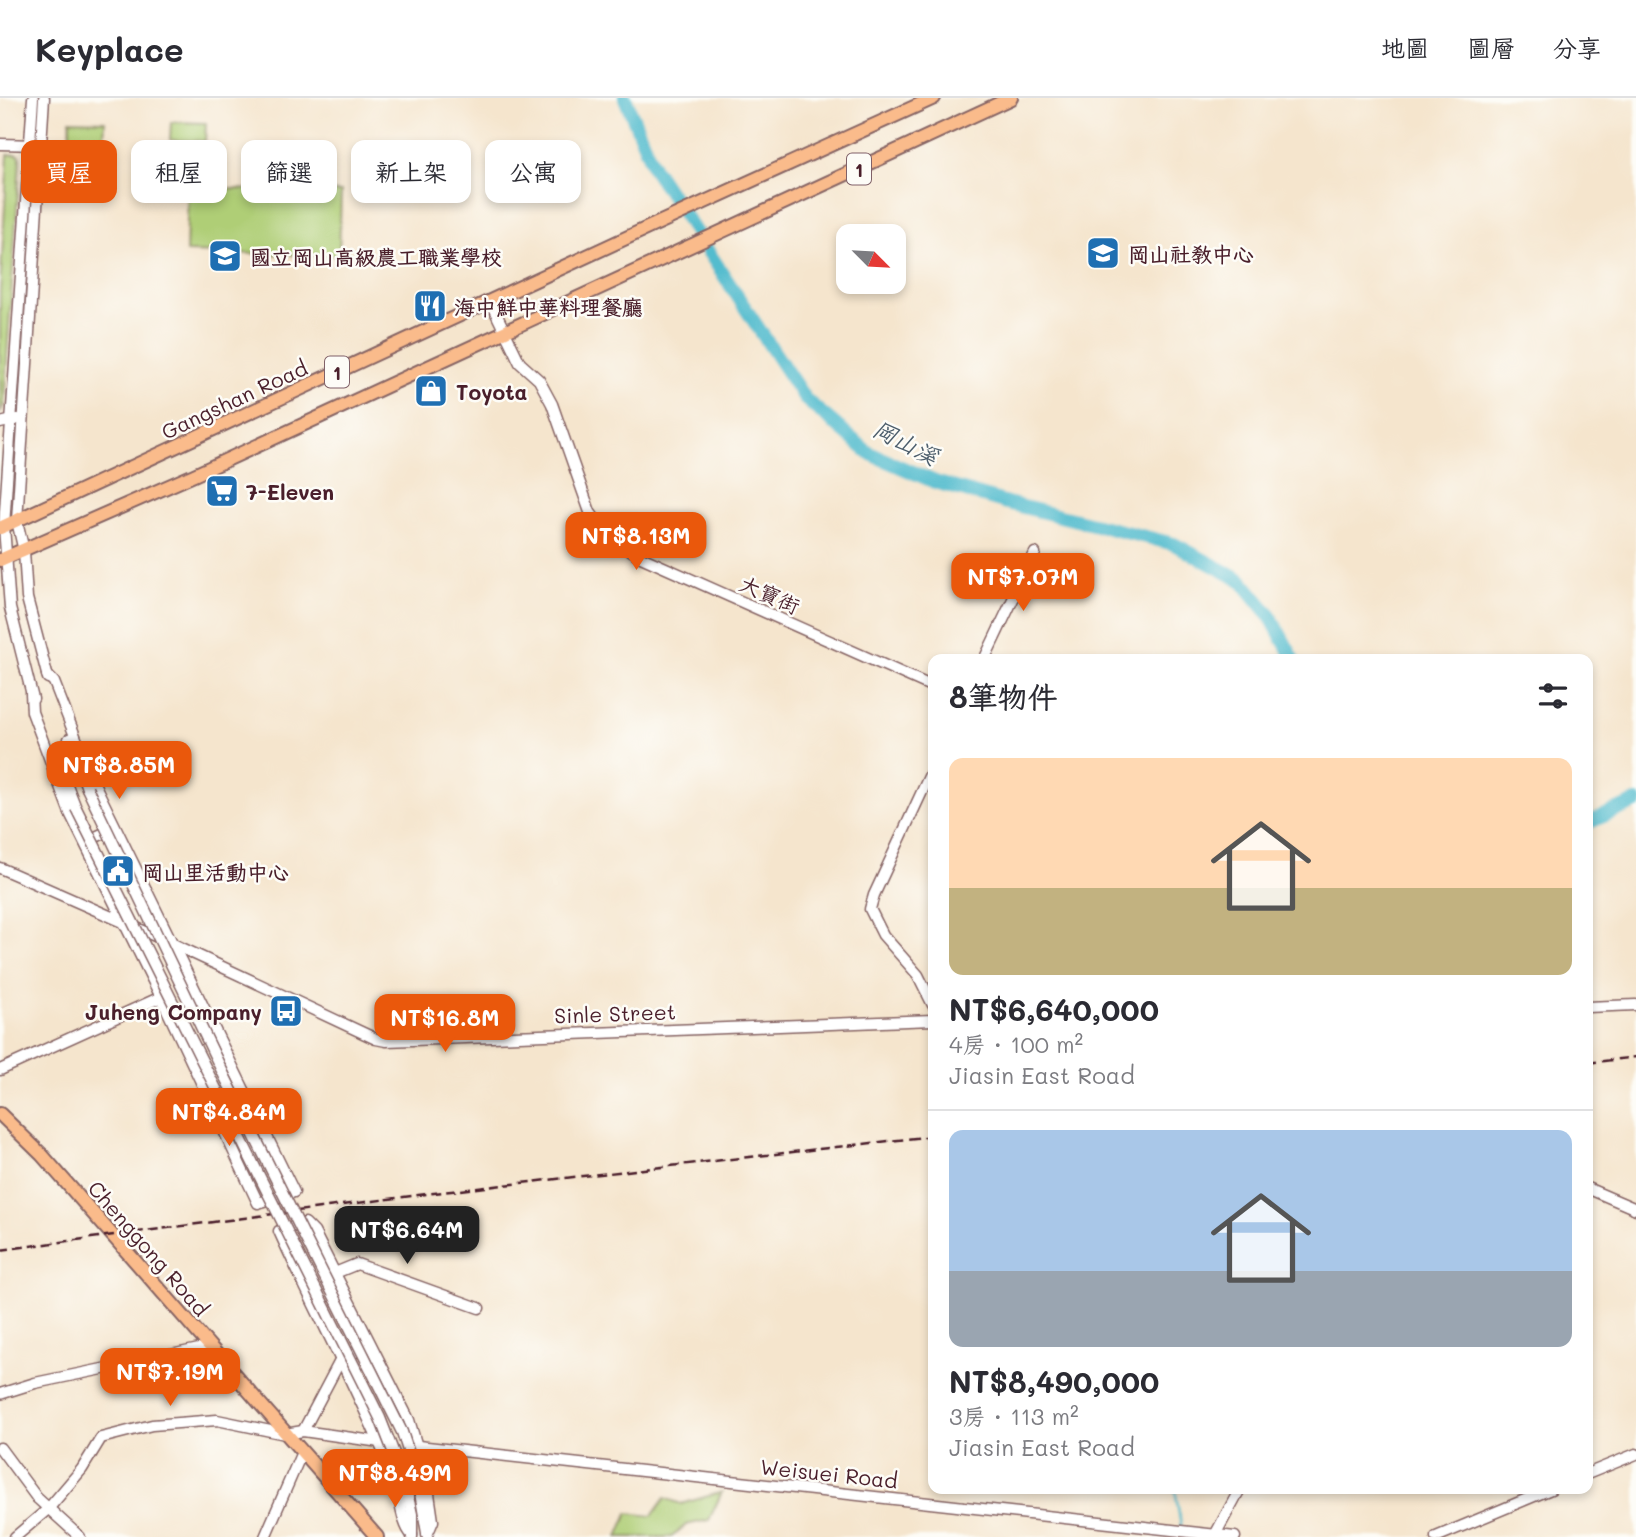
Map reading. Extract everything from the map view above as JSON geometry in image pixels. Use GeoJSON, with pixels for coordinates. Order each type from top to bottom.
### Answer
{"type":"FeatureCollection","features":[{"type":"Feature","properties":{"kind":"main road","name":"Gangshan Road"},"geometry":{"type":"LineString","coordinates":[[17,521],[657,223],[934,98]]}},
{"type":"Feature","properties":{"kind":"main road","name":"1"},"geometry":{"type":"LineString","coordinates":[[3,559],[1011,98]]}},
{"type":"Feature","properties":{"kind":"main road","name":"1"},"geometry":{"type":"LineString","coordinates":[[2,527],[17,521]]}},
{"type":"Feature","properties":{"kind":"main road","name":"Chenggong Road"},"geometry":{"type":"LineString","coordinates":[[0,1114],[42,1155],[377,1537]]}},
{"type":"Feature","properties":{"kind":"street"},"geometry":{"type":"LineString","coordinates":[[33,98],[35,140]]}},
{"type":"Feature","properties":{"kind":"street"},"geometry":{"type":"LineString","coordinates":[[36,140],[44,98]]}},
{"type":"Feature","properties":{"kind":"street"},"geometry":{"type":"LineString","coordinates":[[0,144],[21,145]]}},
{"type":"Feature","properties":{"kind":"street"},"geometry":{"type":"LineString","coordinates":[[31,203],[17,420],[17,521],[24,551],[27,598],[47,675],[86,788],[225,1077],[402,1432],[418,1481],[427,1536]]}},
{"type":"Feature","properties":{"kind":"street","name":"大寶街"},"geometry":{"type":"LineString","coordinates":[[490,301],[520,363],[539,380],[552,404],[590,512],[597,523],[618,543],[641,557],[928,685]]}},
{"type":"Feature","properties":{"kind":"street"},"geometry":{"type":"LineString","coordinates":[[0,423],[17,420]]}},
{"type":"Feature","properties":{"kind":"street"},"geometry":{"type":"LineString","coordinates":[[17,420],[2,527],[3,559],[10,608],[31,694],[76,807],[380,1418],[404,1479],[412,1514],[412,1536]]}},
{"type":"Feature","properties":{"kind":"street"},"geometry":{"type":"LineString","coordinates":[[987,654],[1035,553]]}},
{"type":"Feature","properties":{"kind":"street"},"geometry":{"type":"LineString","coordinates":[[31,694],[32,712],[70,813],[258,1203],[294,1192],[115,827],[91,776],[54,682],[47,675]]}},
{"type":"Feature","properties":{"kind":"street"},"geometry":{"type":"LineString","coordinates":[[928,779],[870,909],[883,935],[918,975],[928,994]]}},
{"type":"Feature","properties":{"kind":"street"},"geometry":{"type":"LineString","coordinates":[[85,842],[115,827]]}},
{"type":"Feature","properties":{"kind":"street","name":"Sinle Street"},"geometry":{"type":"LineString","coordinates":[[0,868],[123,921],[376,1040],[928,1020]]}},
{"type":"Feature","properties":{"kind":"street"},"geometry":{"type":"LineString","coordinates":[[0,1070],[161,997]]}},
{"type":"Feature","properties":{"kind":"street"},"geometry":{"type":"LineString","coordinates":[[1593,1007],[1636,1005]]}},
{"type":"Feature","properties":{"kind":"street"},"geometry":{"type":"LineString","coordinates":[[1593,1191],[1636,1209]]}},
{"type":"Feature","properties":{"kind":"street"},"geometry":{"type":"LineString","coordinates":[[412,1536],[405,1529],[399,1489],[380,1442],[279,1231],[305,1223],[314,1233],[409,1420],[427,1480],[433,1521],[427,1536]]}},
{"type":"Feature","properties":{"kind":"street"},"geometry":{"type":"LineString","coordinates":[[335,1273],[357,1264],[479,1308]]}},
{"type":"Feature","properties":{"kind":"street"},"geometry":{"type":"LineString","coordinates":[[303,1431],[341,1359],[371,1345]]}},
{"type":"Feature","properties":{"kind":"street"},"geometry":{"type":"LineString","coordinates":[[0,1394],[35,1383],[209,1347]]}},
{"type":"Feature","properties":{"kind":"street"},"geometry":{"type":"LineString","coordinates":[[15,1537],[48,1509],[82,1469],[101,1438],[152,1425],[217,1420],[285,1434],[303,1431],[380,1442]]}},
{"type":"Feature","properties":{"kind":"street","name":"Weisuei Road"},"geometry":{"type":"LineString","coordinates":[[418,1446],[1235,1537]]}},
{"type":"Feature","properties":{"kind":"street"},"geometry":{"type":"LineString","coordinates":[[0,1448],[37,1498],[80,1537]]}},
{"type":"Feature","properties":{"kind":"street"},"geometry":{"type":"LineString","coordinates":[[265,1537],[302,1452]]}},
{"type":"Feature","properties":{"kind":"street"},"geometry":{"type":"LineString","coordinates":[[1593,1472],[1636,1454]]}},
{"type":"Feature","properties":{"kind":"street"},"geometry":{"type":"LineString","coordinates":[[1215,1535],[1237,1494]]}},
{"type":"Feature","properties":{"kind":"street"},"geometry":{"type":"LineString","coordinates":[[1436,1537],[1539,1494]]}},
{"type":"Feature","properties":{"kind":"green space"},"geometry":{"type":"Polygon","coordinates":[[[70,120],[105,121],[104,139],[70,138],[70,120]]]}},
{"type":"Feature","properties":{"kind":"green space"},"geometry":{"type":"Polygon","coordinates":[[[171,122],[206,123],[205,140],[170,140],[171,122]]]}},
{"type":"Feature","properties":{"kind":"green space"},"geometry":{"type":"Polygon","coordinates":[[[8,155],[20,156],[20,161],[4,404],[0,413],[0,291],[8,155]]]}},
{"type":"Feature","properties":{"kind":"green space"},"geometry":{"type":"Polygon","coordinates":[[[227,189],[241,189],[241,203],[337,203],[337,192],[341,192],[339,256],[186,252],[188,203],[227,203],[227,189]]]}},
{"type":"Feature","properties":{"kind":"green space"},"geometry":{"type":"Polygon","coordinates":[[[722,1492],[709,1520],[686,1525],[672,1537],[618,1537],[628,1513],[652,1516],[665,1498],[681,1504],[722,1492]]]}},
{"type":"Feature","properties":{"kind":"waterway","name":"岡山溪"},"geometry":{"type":"LineString","coordinates":[[625,98],[654,169],[805,399],[869,453],[935,482],[1007,503],[1174,544],[1241,580],[1269,614],[1291,654]]}},
{"type":"Feature","properties":{"kind":"waterway","name":"岡山溪"},"geometry":{"type":"LineString","coordinates":[[1593,820],[1636,802]]}},
{"type":"Feature","properties":{"kind":"waterway"},"geometry":{"type":"LineString","coordinates":[[1176,1494],[1181,1526]]}},
{"type":"Feature","properties":{"kind":"railway"},"geometry":{"type":"LineString","coordinates":[[1593,1062],[1636,1057]]}},
{"type":"Feature","properties":{"kind":"railway"},"geometry":{"type":"LineString","coordinates":[[0,1250],[434,1193],[928,1137]]}},
{"type":"Feature","properties":{"kind":"place","name":"岡山社教中心"},"geometry":{"type":"Point","coordinates":[1103,253]}},
{"type":"Feature","properties":{"kind":"place","name":"國立岡山高級農工職業學校"},"geometry":{"type":"Point","coordinates":[225,256]}},
{"type":"Feature","properties":{"kind":"place","name":"海中鮮中華料理餐廳"},"geometry":{"type":"Point","coordinates":[430,306]}},
{"type":"Feature","properties":{"kind":"place","name":"Toyota"},"geometry":{"type":"Point","coordinates":[431,391]}},
{"type":"Feature","properties":{"kind":"place","name":"7-Eleven"},"geometry":{"type":"Point","coordinates":[222,491]}},
{"type":"Feature","properties":{"kind":"place","name":"岡山里活動中心"},"geometry":{"type":"Point","coordinates":[118,871]}},
{"type":"Feature","properties":{"kind":"place","name":"Juheng Company"},"geometry":{"type":"Point","coordinates":[286,1011]}}]}
